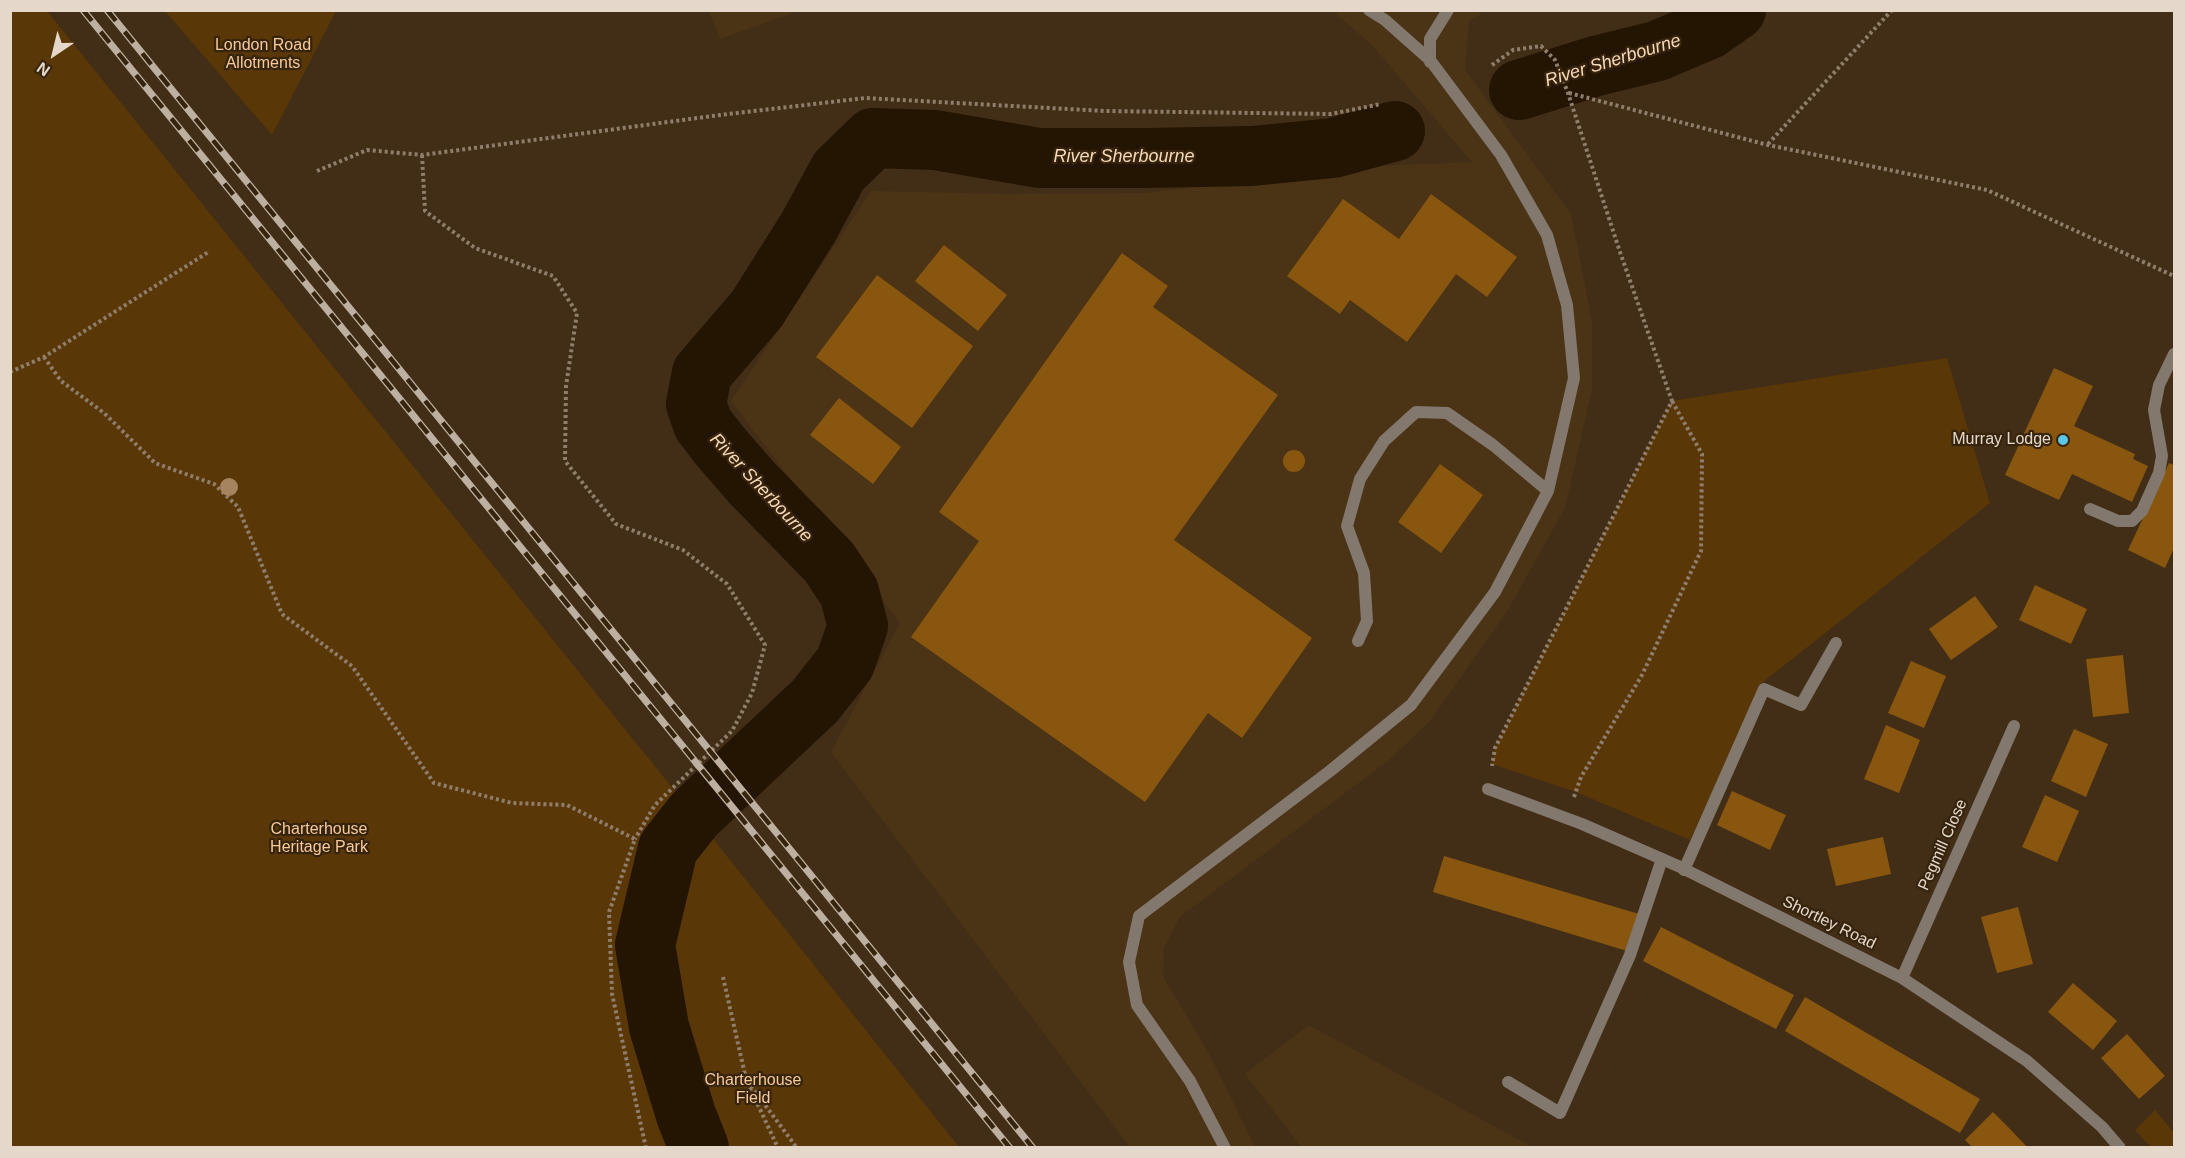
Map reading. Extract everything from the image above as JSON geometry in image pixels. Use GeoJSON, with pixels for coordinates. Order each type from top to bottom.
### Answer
{"type":"FeatureCollection","features":[{"type":"Feature","properties":{"kind":"street"},"geometry":{"type":"LineString","coordinates":[[1225,1148],[1190,1081],[1137,1005],[1129,962],[1139,916],[1330,771],[1411,705],[1496,592],[1548,491],[1574,378],[1567,305],[1547,235],[1501,155],[1430,62],[1385,20],[1369,10]]}},
{"type":"Feature","properties":{"kind":"street"},"geometry":{"type":"LineString","coordinates":[[1430,62],[1430,39],[1448,10]]}},
{"type":"Feature","properties":{"kind":"street"},"geometry":{"type":"LineString","coordinates":[[2090,509],[2118,521],[2132,520],[2142,511],[2159,473],[2162,456],[2154,410],[2159,385],[2175,354]]}},
{"type":"Feature","properties":{"kind":"street"},"geometry":{"type":"LineString","coordinates":[[1358,641],[1367,621],[1364,573],[1347,526],[1360,479],[1384,441],[1416,412],[1447,413],[1493,445],[1548,491]]}},
{"type":"Feature","properties":{"kind":"street"},"geometry":{"type":"LineString","coordinates":[[1684,870],[1764,689],[1801,705],[1836,643]]}},
{"type":"Feature","properties":{"kind":"street","name":"Pegmill Close"},"geometry":{"type":"LineString","coordinates":[[1902,978],[2014,726]]}},
{"type":"Feature","properties":{"kind":"street","name":"Shortley Road"},"geometry":{"type":"LineString","coordinates":[[1488,789],[1567,818],[1662,859],[1902,978],[2027,1061],[2102,1127],[2120,1148]]}},
{"type":"Feature","properties":{"kind":"street"},"geometry":{"type":"LineString","coordinates":[[1508,1082],[1560,1113],[1630,955],[1662,859]]}},
{"type":"Feature","properties":{"kind":"path"},"geometry":{"type":"LineString","coordinates":[[1768,145],[1892,10]]}},
{"type":"Feature","properties":{"kind":"path"},"geometry":{"type":"LineString","coordinates":[[1492,65],[1513,50],[1540,46],[1555,60],[1672,400],[1702,454],[1701,551],[1642,675],[1581,777],[1567,818]]}},
{"type":"Feature","properties":{"kind":"path"},"geometry":{"type":"LineString","coordinates":[[1568,93],[1768,145],[1987,190],[2175,276]]}},
{"type":"Feature","properties":{"kind":"path"},"geometry":{"type":"LineString","coordinates":[[317,171],[367,150],[422,155],[865,98],[1153,112],[1331,114],[1381,104]]}},
{"type":"Feature","properties":{"kind":"path"},"geometry":{"type":"LineString","coordinates":[[422,155],[424,211],[475,248],[553,276],[577,313],[566,386],[565,461],[616,524],[683,550],[727,584],[765,645],[752,693],[732,731],[655,806],[635,839],[609,912],[612,994],[646,1148]]}},
{"type":"Feature","properties":{"kind":"path"},"geometry":{"type":"LineString","coordinates":[[10,372],[44,357],[210,251]]}},
{"type":"Feature","properties":{"kind":"path"},"geometry":{"type":"LineString","coordinates":[[44,357],[61,381],[104,413],[155,462],[214,484],[238,507],[282,614],[352,666],[434,783],[512,803],[567,805],[635,839]]}},
{"type":"Feature","properties":{"kind":"path"},"geometry":{"type":"LineString","coordinates":[[1488,789],[1495,748],[1672,400]]}},
{"type":"Feature","properties":{"kind":"path"},"geometry":{"type":"LineString","coordinates":[[723,976],[746,1079],[778,1148]]}},
{"type":"Feature","properties":{"kind":"path"},"geometry":{"type":"LineString","coordinates":[[746,1079],[797,1148]]}},
{"type":"Feature","properties":{"kind":"shaded area"},"geometry":{"type":"Polygon","coordinates":[[[709,11],[799,11],[720,39],[709,11]]]}},
{"type":"Feature","properties":{"kind":"shaded area"},"geometry":{"type":"Polygon","coordinates":[[[1333,11],[1485,11],[1469,21],[1465,70],[1571,214],[1592,322],[1592,390],[1565,508],[1508,610],[1430,721],[1388,761],[1180,917],[1164,948],[1163,976],[1211,1057],[1255,1147],[1130,1147],[831,752],[900,623],[731,401],[871,191],[1006,194],[1146,193],[1358,167],[1472,162],[1373,46],[1333,11]]]}},
{"type":"Feature","properties":{"kind":"shaded area"},"geometry":{"type":"Polygon","coordinates":[[[1309,1025],[1532,1147],[1301,1147],[1245,1074],[1309,1025]]]}},
{"type":"Feature","properties":{"kind":"green space","name":"Charterhouse Heritage Park"},"geometry":{"type":"Polygon","coordinates":[[[10,11],[47,11],[959,1147],[11,1147],[10,11]]]}},
{"type":"Feature","properties":{"kind":"green space","name":"London Road Allotments"},"geometry":{"type":"Polygon","coordinates":[[[165,11],[336,11],[272,135],[165,11]]]}},
{"type":"Feature","properties":{"kind":"green space"},"geometry":{"type":"Polygon","coordinates":[[[1947,358],[1990,503],[1763,682],[1690,840],[1576,792],[1492,764],[1495,748],[1672,401],[1947,358]]]}},
{"type":"Feature","properties":{"kind":"green space"},"geometry":{"type":"Polygon","coordinates":[[[2155,1110],[2174,1133],[2174,1147],[2151,1147],[2135,1130],[2155,1110]]]}},
{"type":"Feature","properties":{"kind":"building"},"geometry":{"type":"Polygon","coordinates":[[[1431,194],[1517,257],[1487,297],[1456,274],[1407,342],[1350,300],[1340,314],[1287,276],[1343,199],[1399,239],[1431,194]]]}},
{"type":"Feature","properties":{"kind":"building"},"geometry":{"type":"Polygon","coordinates":[[[944,245],[1007,295],[978,331],[915,281],[944,245]]]}},
{"type":"Feature","properties":{"kind":"building"},"geometry":{"type":"Polygon","coordinates":[[[1122,253],[1168,286],[1153,307],[1278,395],[1174,540],[1312,638],[1242,738],[1208,713],[1145,802],[911,637],[979,541],[939,512],[1122,253]]]}},
{"type":"Feature","properties":{"kind":"building"},"geometry":{"type":"Polygon","coordinates":[[[877,275],[973,346],[912,428],[816,357],[877,275]]]}},
{"type":"Feature","properties":{"kind":"building","name":"Murray Lodge"},"geometry":{"type":"Polygon","coordinates":[[[2054,368],[2093,386],[2074,426],[2135,454],[2133,459],[2148,466],[2132,502],[2072,474],[2059,500],[2005,475],[2054,368]]]}},
{"type":"Feature","properties":{"kind":"building"},"geometry":{"type":"Polygon","coordinates":[[[839,398],[901,447],[873,484],[810,435],[839,398]]]}},
{"type":"Feature","properties":{"kind":"building"},"geometry":{"type":"Polygon","coordinates":[[[1294,450],[1302,453],[1305,461],[1302,469],[1294,472],[1286,469],[1283,461],[1286,453],[1294,450]]]}},
{"type":"Feature","properties":{"kind":"building"},"geometry":{"type":"Polygon","coordinates":[[[2169,463],[2174,465],[2174,548],[2165,568],[2128,550],[2169,463]]]}},
{"type":"Feature","properties":{"kind":"building"},"geometry":{"type":"Polygon","coordinates":[[[1440,464],[1483,495],[1441,553],[1398,522],[1440,464]]]}},
{"type":"Feature","properties":{"kind":"building"},"geometry":{"type":"Polygon","coordinates":[[[2035,585],[2087,609],[2071,644],[2019,620],[2035,585]]]}},
{"type":"Feature","properties":{"kind":"building"},"geometry":{"type":"Polygon","coordinates":[[[1975,596],[1998,627],[1951,660],[1929,629],[1975,596]]]}},
{"type":"Feature","properties":{"kind":"building"},"geometry":{"type":"Polygon","coordinates":[[[2123,655],[2129,713],[2093,717],[2086,659],[2123,655]]]}},
{"type":"Feature","properties":{"kind":"building"},"geometry":{"type":"Polygon","coordinates":[[[1911,661],[1946,676],[1924,728],[1888,713],[1911,661]]]}},
{"type":"Feature","properties":{"kind":"building"},"geometry":{"type":"Polygon","coordinates":[[[1886,725],[1920,740],[1899,793],[1864,779],[1886,725]]]}},
{"type":"Feature","properties":{"kind":"building"},"geometry":{"type":"Polygon","coordinates":[[[2074,729],[2108,744],[2086,797],[2051,781],[2074,729]]]}},
{"type":"Feature","properties":{"kind":"building"},"geometry":{"type":"Polygon","coordinates":[[[1732,791],[1786,815],[1770,850],[1717,825],[1732,791]]]}},
{"type":"Feature","properties":{"kind":"building"},"geometry":{"type":"Polygon","coordinates":[[[2045,795],[2079,811],[2057,862],[2022,847],[2045,795]]]}},
{"type":"Feature","properties":{"kind":"building"},"geometry":{"type":"Polygon","coordinates":[[[1883,837],[1891,874],[1836,886],[1827,849],[1883,837]]]}},
{"type":"Feature","properties":{"kind":"building"},"geometry":{"type":"Polygon","coordinates":[[[1444,856],[1639,914],[1627,951],[1433,892],[1444,856]]]}},
{"type":"Feature","properties":{"kind":"building"},"geometry":{"type":"Polygon","coordinates":[[[2018,907],[2033,964],[1997,973],[1981,917],[2018,907]]]}},
{"type":"Feature","properties":{"kind":"building"},"geometry":{"type":"Polygon","coordinates":[[[1661,927],[1794,995],[1776,1029],[1643,961],[1661,927]]]}},
{"type":"Feature","properties":{"kind":"building"},"geometry":{"type":"Polygon","coordinates":[[[2073,983],[2117,1021],[2093,1050],[2048,1012],[2073,983]]]}},
{"type":"Feature","properties":{"kind":"building"},"geometry":{"type":"Polygon","coordinates":[[[1805,997],[1980,1099],[1960,1133],[1785,1031],[1805,997]]]}},
{"type":"Feature","properties":{"kind":"building"},"geometry":{"type":"Polygon","coordinates":[[[2127,1034],[2165,1076],[2139,1099],[2101,1058],[2127,1034]]]}},
{"type":"Feature","properties":{"kind":"building"},"geometry":{"type":"Polygon","coordinates":[[[1993,1112],[2028,1148],[1973,1148],[1965,1140],[1993,1112]]]}},
{"type":"Feature","properties":{"kind":"waterway","name":"River Sherbourne"},"geometry":{"type":"LineString","coordinates":[[1519,90],[1596,66],[1657,51],[1709,29],[1736,10]]}},
{"type":"Feature","properties":{"kind":"waterway","name":"River Sherbourne"},"geometry":{"type":"LineString","coordinates":[[699,1148],[686,1115],[659,1027],[645,945],[668,848],[694,815],[815,701],[845,663],[858,626],[849,592],[829,562],[752,483],[719,445],[703,424],[696,404],[702,373],[757,309],[808,228],[839,171],[873,138],[935,140],[1039,158],[1145,158],[1252,156],[1333,148],[1395,131]]}},
{"type":"Feature","properties":{"kind":"railway"},"geometry":{"type":"LineString","coordinates":[[83,10],[1010,1148]]}},
{"type":"Feature","properties":{"kind":"railway"},"geometry":{"type":"LineString","coordinates":[[107,10],[1033,1148]]}},
{"type":"Feature","properties":{"kind":"place","name":"Murray Lodge"},"geometry":{"type":"Point","coordinates":[2063,440]}},
{"type":"Feature","properties":{"kind":"park label","name":"Charterhouse Field"},"geometry":{"type":"Point","coordinates":[753,1090]}}]}
